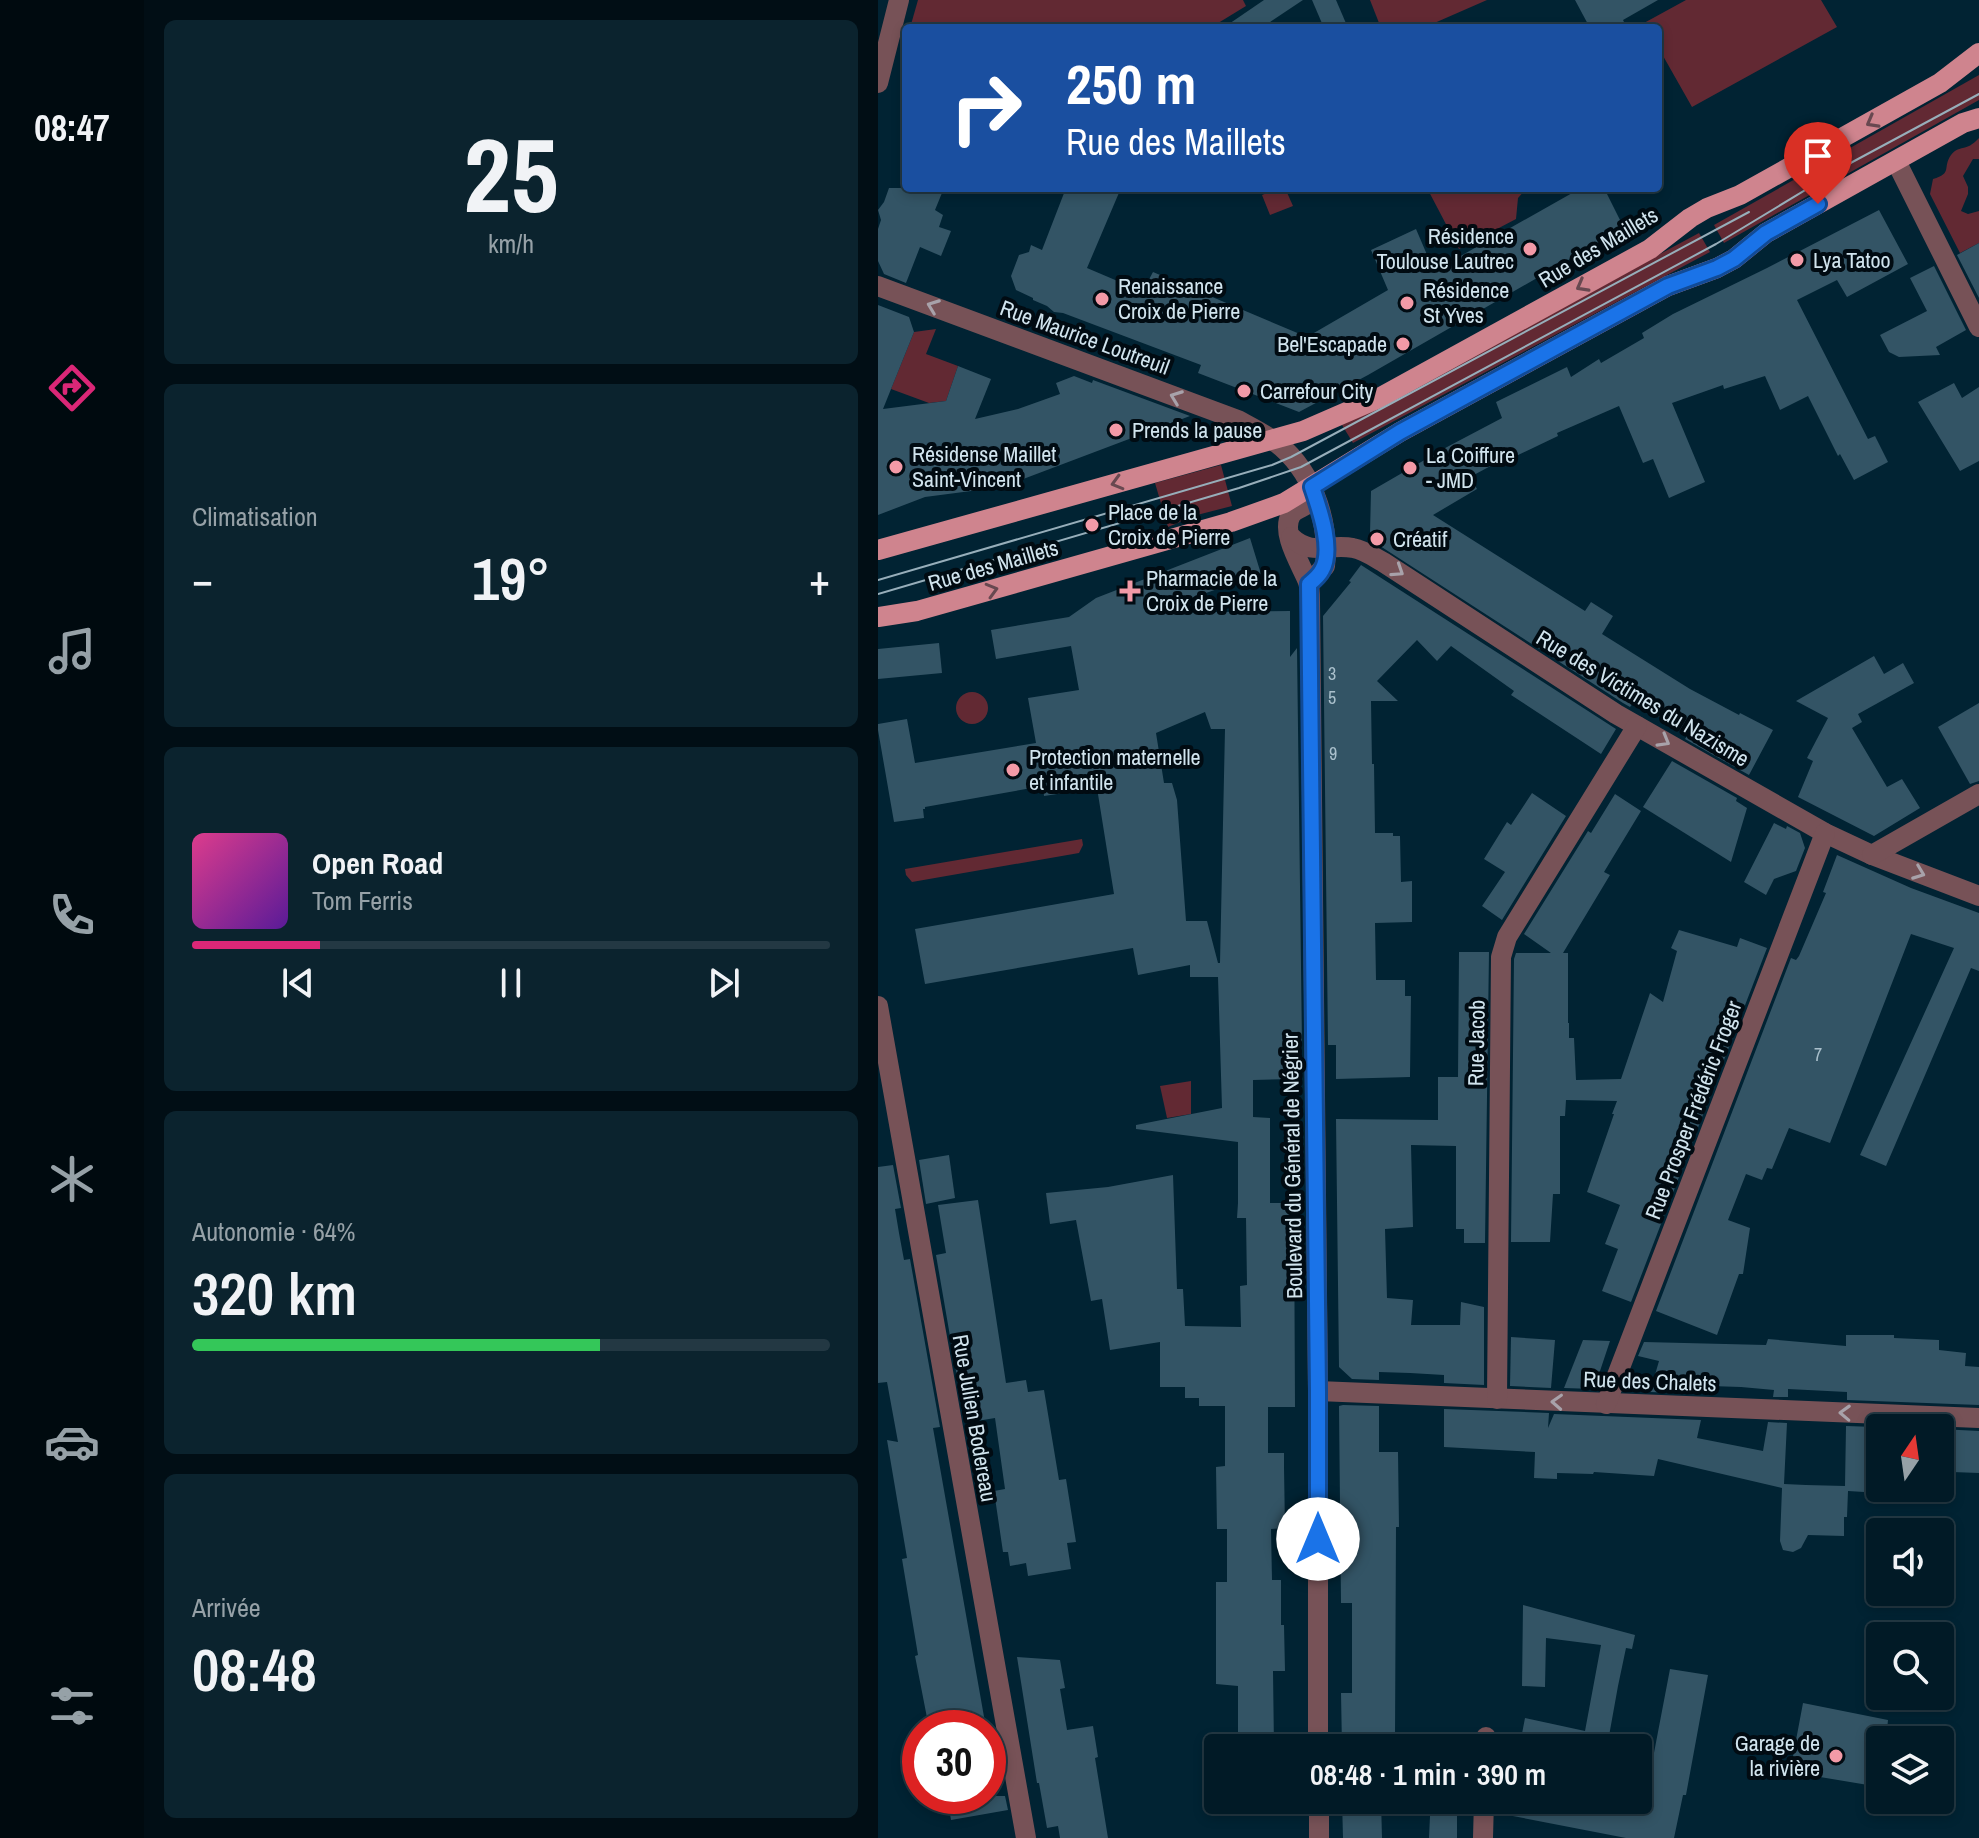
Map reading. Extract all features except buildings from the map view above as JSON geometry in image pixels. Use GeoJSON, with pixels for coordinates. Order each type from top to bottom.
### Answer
{"type":"FeatureCollection","features":[{"type":"Feature","properties":{"kind":"main road","name":"Rue des Maillets"},"geometry":{"type":"LineString","coordinates":[[878,550],[1303,431],[1379,398],[1650,249],[1707,208],[1740,195],[1940,83],[1979,53]]}},
{"type":"Feature","properties":{"kind":"main road","name":"Rue des Maillets"},"geometry":{"type":"LineString","coordinates":[[878,617],[917,611],[1284,503],[1400,432],[1668,286],[1734,259],[1766,233],[1963,123],[1979,118]]}},
{"type":"Feature","properties":{"kind":"street"},"geometry":{"type":"LineString","coordinates":[[878,83],[899,0]]}},
{"type":"Feature","properties":{"kind":"street"},"geometry":{"type":"LineString","coordinates":[[1896,161],[1979,327]]}},
{"type":"Feature","properties":{"kind":"street","name":"Rue Maurice Loutreuil"},"geometry":{"type":"LineString","coordinates":[[878,286],[1238,420],[1273,440]]}},
{"type":"Feature","properties":{"kind":"street"},"geometry":{"type":"LineString","coordinates":[[1273,440],[1301,467],[1312,487],[1324,525],[1326,548]]}},
{"type":"Feature","properties":{"kind":"street"},"geometry":{"type":"LineString","coordinates":[[1289,530],[1291,514],[1306,505],[1312,487]]}},
{"type":"Feature","properties":{"kind":"street"},"geometry":{"type":"LineString","coordinates":[[1258,513],[1281,511],[1286,514],[1289,530]]}},
{"type":"Feature","properties":{"kind":"street","name":"Rue des Victimes du Nazisme"},"geometry":{"type":"LineString","coordinates":[[1289,530],[1302,546],[1352,548],[1383,562],[1637,726],[1825,833],[1872,855],[1979,896]]}},
{"type":"Feature","properties":{"kind":"street","name":"Boulevard du Général de Négrier"},"geometry":{"type":"LineString","coordinates":[[1289,530],[1298,563],[1309,584],[1318,1391],[1318,1734]]}},
{"type":"Feature","properties":{"kind":"street","name":"Boulevard du Général de Négrier"},"geometry":{"type":"LineString","coordinates":[[1309,584],[1325,566],[1326,548]]}},
{"type":"Feature","properties":{"kind":"street","name":"Rue Jacob"},"geometry":{"type":"LineString","coordinates":[[1497,1399],[1501,957],[1507,937],[1637,726]]}},
{"type":"Feature","properties":{"kind":"street"},"geometry":{"type":"LineString","coordinates":[[1872,855],[1979,794]]}},
{"type":"Feature","properties":{"kind":"street","name":"Rue Prosper Frédéric Froger"},"geometry":{"type":"LineString","coordinates":[[1606,1404],[1825,833]]}},
{"type":"Feature","properties":{"kind":"street","name":"Rue Julien Bodereau"},"geometry":{"type":"LineString","coordinates":[[878,1006],[1026,1838]]}},
{"type":"Feature","properties":{"kind":"street","name":"Rue des Chalets"},"geometry":{"type":"LineString","coordinates":[[1318,1391],[1979,1418]]}},
{"type":"Feature","properties":{"kind":"street"},"geometry":{"type":"LineString","coordinates":[[1319,1814],[1319,1838]]}},
{"type":"Feature","properties":{"kind":"street"},"geometry":{"type":"LineString","coordinates":[[1483,1838],[1484,1814]]}},
{"type":"Feature","properties":{"kind":"shaded area"},"geometry":{"type":"Polygon","coordinates":[[[918,0],[1243,0],[1246,6],[1217,24],[911,24],[918,0]]]}},
{"type":"Feature","properties":{"kind":"shaded area"},"geometry":{"type":"Polygon","coordinates":[[[1370,0],[1487,0],[1432,24],[1379,24],[1370,0]]]}},
{"type":"Feature","properties":{"kind":"shaded area"},"geometry":{"type":"Polygon","coordinates":[[[1686,0],[1821,0],[1837,27],[1692,107],[1662,54],[1662,24],[1644,23],[1686,0]]]}},
{"type":"Feature","properties":{"kind":"shaded area"},"geometry":{"type":"Polygon","coordinates":[[[1979,75],[1979,100],[1724,243],[1714,225],[1979,75]]]}},
{"type":"Feature","properties":{"kind":"shaded area"},"geometry":{"type":"Polygon","coordinates":[[[1979,138],[1979,159],[1973,159],[1963,176],[1968,194],[1961,211],[1968,214],[1979,211],[1979,243],[1960,253],[1930,194],[1933,179],[1945,172],[1953,153],[1979,138]]]}},
{"type":"Feature","properties":{"kind":"shaded area"},"geometry":{"type":"Polygon","coordinates":[[[1287,192],[1293,206],[1270,215],[1262,195],[1287,192]]]}},
{"type":"Feature","properties":{"kind":"shaded area"},"geometry":{"type":"Polygon","coordinates":[[[1429,192],[1523,192],[1518,198],[1516,219],[1459,249],[1429,192]]]}},
{"type":"Feature","properties":{"kind":"shaded area"},"geometry":{"type":"Polygon","coordinates":[[[1699,233],[1710,252],[1353,443],[1342,425],[1699,233]]]}},
{"type":"Feature","properties":{"kind":"shaded area"},"geometry":{"type":"Polygon","coordinates":[[[936,329],[926,354],[958,366],[946,401],[929,403],[891,389],[914,332],[936,329]]]}},
{"type":"Feature","properties":{"kind":"shaded area"},"geometry":{"type":"Polygon","coordinates":[[[1221,465],[1232,506],[1168,527],[1155,483],[1221,465]]]}},
{"type":"Feature","properties":{"kind":"shaded area"},"geometry":{"type":"Polygon","coordinates":[[[972,692],[983,697],[988,708],[983,719],[972,724],[961,719],[956,708],[961,697],[972,692]]]}},
{"type":"Feature","properties":{"kind":"shaded area"},"geometry":{"type":"Polygon","coordinates":[[[1082,839],[1079,853],[912,882],[906,875],[905,869],[1082,839]]]}},
{"type":"Feature","properties":{"kind":"shaded area"},"geometry":{"type":"Polygon","coordinates":[[[1191,1081],[1191,1114],[1167,1118],[1160,1086],[1191,1081]]]}},
{"type":"Feature","properties":{"kind":"tram line"},"geometry":{"type":"LineString","coordinates":[[878,594],[1301,467],[1716,244],[1845,166],[1979,94]]}},
{"type":"Feature","properties":{"kind":"tram line"},"geometry":{"type":"LineString","coordinates":[[878,580],[1291,457],[1749,212]]}},
{"type":"Feature","properties":{"kind":"place","name":"Résidence Toulouse Lautrec"},"geometry":{"type":"Point","coordinates":[1530,249]}},
{"type":"Feature","properties":{"kind":"place","name":"Lya Tatoo"},"geometry":{"type":"Point","coordinates":[1797,260]}},
{"type":"Feature","properties":{"kind":"place","name":"Renaissance Croix de Pierre"},"geometry":{"type":"Point","coordinates":[1102,299]}},
{"type":"Feature","properties":{"kind":"place","name":"Résidence St Yves"},"geometry":{"type":"Point","coordinates":[1407,303]}},
{"type":"Feature","properties":{"kind":"place","name":"Bel'Escapade"},"geometry":{"type":"Point","coordinates":[1403,344]}},
{"type":"Feature","properties":{"kind":"place","name":"Carrefour City"},"geometry":{"type":"Point","coordinates":[1244,391]}},
{"type":"Feature","properties":{"kind":"place","name":"Prends la pause"},"geometry":{"type":"Point","coordinates":[1116,430]}},
{"type":"Feature","properties":{"kind":"place","name":"Résidense Maillet Saint-Vincent"},"geometry":{"type":"Point","coordinates":[896,467]}},
{"type":"Feature","properties":{"kind":"place","name":"La Coiffure - JMD"},"geometry":{"type":"Point","coordinates":[1410,468]}},
{"type":"Feature","properties":{"kind":"place","name":"Place de la Croix de Pierre"},"geometry":{"type":"Point","coordinates":[1092,525]}},
{"type":"Feature","properties":{"kind":"place","name":"Créatif"},"geometry":{"type":"Point","coordinates":[1377,539]}},
{"type":"Feature","properties":{"kind":"place","name":"Pharmacie de la Croix de Pierre"},"geometry":{"type":"Point","coordinates":[1130,591]}},
{"type":"Feature","properties":{"kind":"place","name":"Protection maternelle et infantile"},"geometry":{"type":"Point","coordinates":[1013,770]}},
{"type":"Feature","properties":{"kind":"place","name":"Garage de la rivière"},"geometry":{"type":"Point","coordinates":[1836,1756]}},
{"type":"Feature","properties":{"kind":"route"},"geometry":{"type":"LineString","coordinates":[[1318,1539],[1309,584],[1320,574],[1326,557],[1324,525],[1312,487],[1400,432],[1668,286],[1734,259],[1766,233],[1818,204]]}}]}
